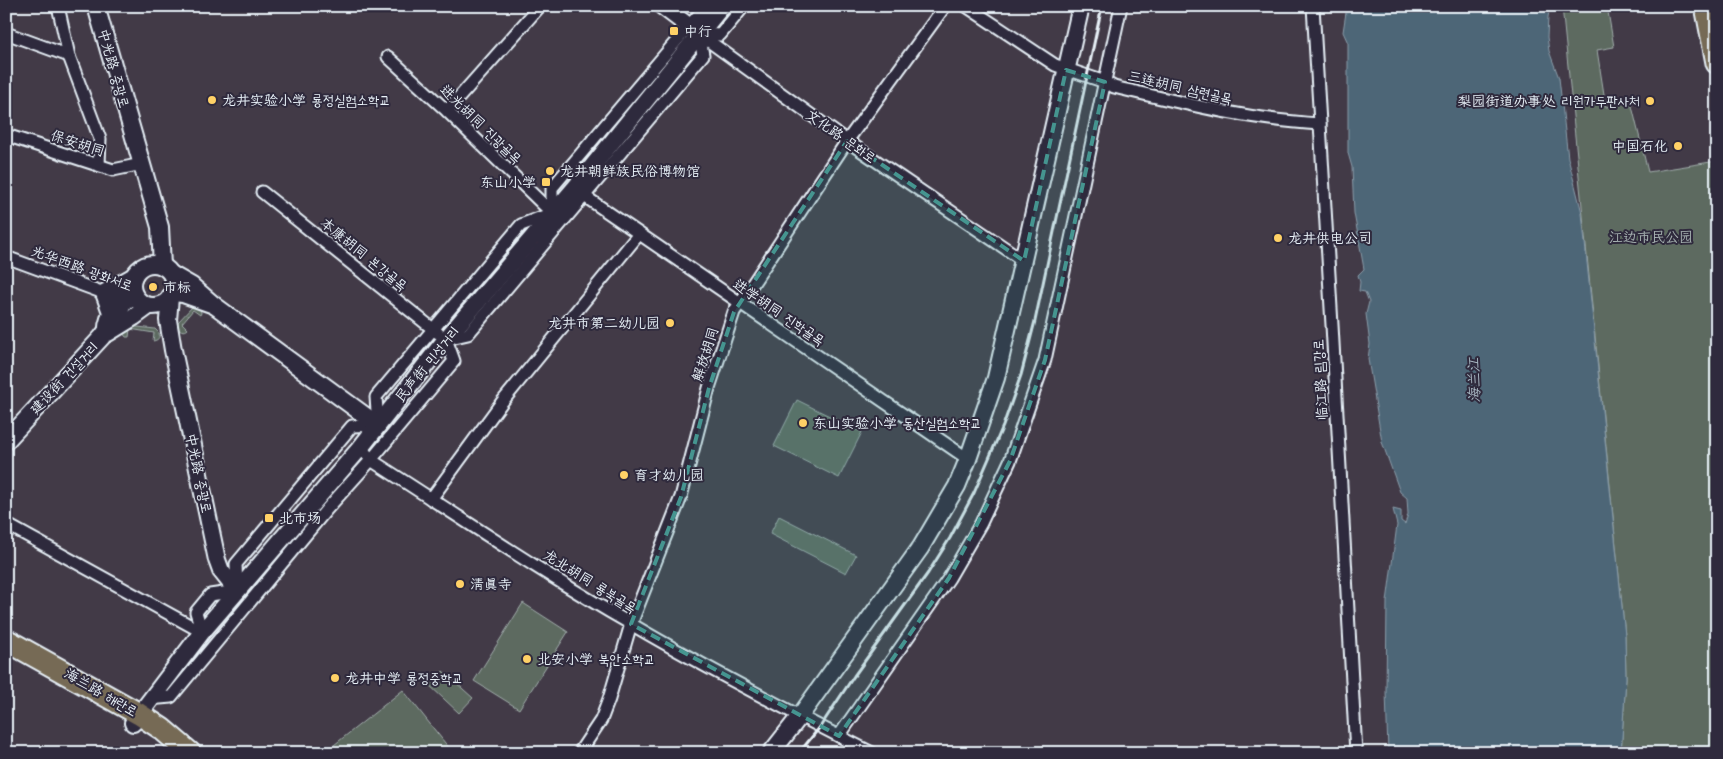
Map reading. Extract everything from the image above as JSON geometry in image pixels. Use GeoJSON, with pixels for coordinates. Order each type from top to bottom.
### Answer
{"type":"FeatureCollection","features":[{"type":"Feature","properties":{"kind":"highway"},"geometry":{"type":"LineString","coordinates":[[1706,6],[1717,63]]}},
{"type":"Feature","properties":{"kind":"highway"},"geometry":{"type":"LineString","coordinates":[[1716,6],[1717,13]]}},
{"type":"Feature","properties":{"kind":"highway","name":"海兰路 해란로"},"geometry":{"type":"LineString","coordinates":[[6,640],[140,712],[190,753]]}},
{"type":"Feature","properties":{"kind":"highway","name":"海兰路 해란로"},"geometry":{"type":"LineString","coordinates":[[6,651],[101,703],[140,712],[175,753]]}},
{"type":"Feature","properties":{"kind":"street"},"geometry":{"type":"LineString","coordinates":[[58,6],[69,56],[100,139],[99,165]]}},
{"type":"Feature","properties":{"kind":"street","name":"中光路 중광로"},"geometry":{"type":"LineString","coordinates":[[96,6],[160,227],[167,270]]}},
{"type":"Feature","properties":{"kind":"street"},"geometry":{"type":"LineString","coordinates":[[447,111],[540,6]]}},
{"type":"Feature","properties":{"kind":"street","name":"文化路 문화로"},"geometry":{"type":"LineString","coordinates":[[662,6],[847,141],[1024,261]]}},
{"type":"Feature","properties":{"kind":"street"},"geometry":{"type":"LineString","coordinates":[[552,213],[552,188],[694,30],[706,6]]}},
{"type":"Feature","properties":{"kind":"street","name":"民声街 민성거리"},"geometry":{"type":"LineString","coordinates":[[140,712],[202,632],[237,591],[322,504],[366,454],[378,425],[440,334],[552,213],[579,192],[694,30],[722,6]]}},
{"type":"Feature","properties":{"kind":"street"},"geometry":{"type":"LineString","coordinates":[[694,30],[720,35],[744,6]]}},
{"type":"Feature","properties":{"kind":"street","name":"解放胡同"},"geometry":{"type":"LineString","coordinates":[[579,753],[601,720],[631,624],[682,497],[709,388],[734,312],[847,141],[945,6]]}},
{"type":"Feature","properties":{"kind":"street","name":"三连胡同 삼련골목"},"geometry":{"type":"LineString","coordinates":[[966,6],[1056,65],[1114,87],[1232,114],[1288,122],[1320,124]]}},
{"type":"Feature","properties":{"kind":"street"},"geometry":{"type":"LineString","coordinates":[[771,753],[800,716],[921,547],[957,486],[996,378],[1081,6]]}},
{"type":"Feature","properties":{"kind":"street"},"geometry":{"type":"LineString","coordinates":[[839,736],[949,578],[981,523],[1010,461],[1044,360],[1121,6]]}},
{"type":"Feature","properties":{"kind":"street","name":"临江路 림강로"},"geometry":{"type":"LineString","coordinates":[[1313,6],[1356,753]]}},
{"type":"Feature","properties":{"kind":"street"},"geometry":{"type":"LineString","coordinates":[[6,33],[69,56]]}},
{"type":"Feature","properties":{"kind":"street","name":"进光胡同 진광골목"},"geometry":{"type":"LineString","coordinates":[[388,58],[447,111],[552,213]]}},
{"type":"Feature","properties":{"kind":"street","name":"保安胡同"},"geometry":{"type":"LineString","coordinates":[[6,135],[113,170],[142,164]]}},
{"type":"Feature","properties":{"kind":"street","name":"本康胡同 본강골목"},"geometry":{"type":"LineString","coordinates":[[262,192],[440,334]]}},
{"type":"Feature","properties":{"kind":"street"},"geometry":{"type":"LineString","coordinates":[[366,454],[454,361],[440,334],[468,334],[579,192]]}},
{"type":"Feature","properties":{"kind":"street","name":"进学胡同 진학골목"},"geometry":{"type":"LineString","coordinates":[[579,192],[968,459]]}},
{"type":"Feature","properties":{"kind":"street","name":"中光路 중광로"},"geometry":{"type":"LineString","coordinates":[[102,337],[113,322],[152,246],[156,217]]}},
{"type":"Feature","properties":{"kind":"street"},"geometry":{"type":"LineString","coordinates":[[431,499],[502,402],[639,234]]}},
{"type":"Feature","properties":{"kind":"street","name":"光华西路 광화서로"},"geometry":{"type":"LineString","coordinates":[[6,257],[104,293],[133,283]]}},
{"type":"Feature","properties":{"kind":"street"},"geometry":{"type":"LineString","coordinates":[[102,337],[111,317],[104,293],[133,283],[149,264],[167,270],[192,286],[214,305],[378,425]]}},
{"type":"Feature","properties":{"kind":"street"},"geometry":{"type":"LineString","coordinates":[[167,270],[174,283],[170,297]]}},
{"type":"Feature","properties":{"kind":"street"},"geometry":{"type":"LineString","coordinates":[[133,283],[137,299],[151,306]]}},
{"type":"Feature","properties":{"kind":"street"},"geometry":{"type":"LineString","coordinates":[[102,337],[151,306],[163,304],[174,293],[183,294],[214,305]]}},
{"type":"Feature","properties":{"kind":"street","name":"中光路 중광로"},"geometry":{"type":"LineString","coordinates":[[170,297],[168,320],[173,350],[217,560],[221,571],[237,591]]}},
{"type":"Feature","properties":{"kind":"street","name":"中光路 중광로"},"geometry":{"type":"LineString","coordinates":[[151,306],[173,350]]}},
{"type":"Feature","properties":{"kind":"street","name":"建设街 건설거리"},"geometry":{"type":"LineString","coordinates":[[6,441],[102,337]]}},
{"type":"Feature","properties":{"kind":"street"},"geometry":{"type":"LineString","coordinates":[[237,591],[236,564],[352,426],[378,425]]}},
{"type":"Feature","properties":{"kind":"street","name":"龙北胡同 룡북골목"},"geometry":{"type":"LineString","coordinates":[[366,454],[431,499],[631,624],[800,716]]}},
{"type":"Feature","properties":{"kind":"street"},"geometry":{"type":"LineString","coordinates":[[140,712],[171,697],[322,504]]}},
{"type":"Feature","properties":{"kind":"street"},"geometry":{"type":"LineString","coordinates":[[6,524],[202,632]]}},
{"type":"Feature","properties":{"kind":"street"},"geometry":{"type":"LineString","coordinates":[[800,716],[872,753]]}},
{"type":"Feature","properties":{"kind":"highlighted area"},"geometry":{"type":"Polygon","coordinates":[[[1066,70],[1105,82],[1045,360],[1010,461],[949,578],[839,736],[631,624],[681,497],[709,388],[734,312],[847,141],[1024,261],[1066,70]]]}},
{"type":"Feature","properties":{"kind":"green space","name":"江边市民公园"},"geometry":{"type":"Polygon","coordinates":[[[1562,6],[1607,6],[1614,47],[1597,50],[1606,107],[1631,102],[1648,172],[1717,161],[1717,753],[1621,753],[1626,678],[1625,636],[1562,6]]]}},
{"type":"Feature","properties":{"kind":"green space"},"geometry":{"type":"Polygon","coordinates":[[[193,306],[200,307],[200,315],[193,310],[182,323],[188,329],[180,330],[178,322],[193,306]]]}},
{"type":"Feature","properties":{"kind":"green space"},"geometry":{"type":"Polygon","coordinates":[[[129,326],[155,329],[159,333],[159,337],[153,341],[154,333],[130,329],[129,337],[126,337],[122,332],[129,326]]]}},
{"type":"Feature","properties":{"kind":"green space"},"geometry":{"type":"Polygon","coordinates":[[[797,400],[862,432],[839,478],[774,446],[797,400]]]}},
{"type":"Feature","properties":{"kind":"green space"},"geometry":{"type":"Polygon","coordinates":[[[779,516],[856,555],[846,573],[770,534],[779,516]]]}},
{"type":"Feature","properties":{"kind":"green space"},"geometry":{"type":"Polygon","coordinates":[[[523,603],[568,632],[519,709],[474,681],[523,603]]]}},
{"type":"Feature","properties":{"kind":"green space"},"geometry":{"type":"Polygon","coordinates":[[[443,671],[473,698],[459,713],[429,685],[443,671]]]}},
{"type":"Feature","properties":{"kind":"green space"},"geometry":{"type":"Polygon","coordinates":[[[403,690],[453,753],[324,753],[403,690]]]}},
{"type":"Feature","properties":{"kind":"water","name":"海兰江"},"geometry":{"type":"Polygon","coordinates":[[[1347,6],[1550,6],[1547,37],[1549,51],[1559,78],[1568,158],[1582,213],[1625,636],[1626,678],[1621,753],[1388,753],[1386,691],[1387,602],[1397,525],[1393,509],[1401,511],[1401,521],[1405,524],[1408,514],[1407,498],[1400,492],[1382,442],[1368,359],[1370,344],[1366,314],[1369,302],[1365,292],[1359,291],[1360,282],[1358,275],[1364,269],[1354,213],[1352,167],[1348,153],[1348,43],[1343,32],[1347,6]]]}},
{"type":"Feature","properties":{"kind":"railway"},"geometry":{"type":"LineString","coordinates":[[799,753],[820,727],[928,573],[950,538],[974,493],[1003,426],[1021,375],[1035,321],[1102,6]]}},
{"type":"Feature","properties":{"kind":"place","name":"中行"},"geometry":{"type":"Point","coordinates":[674,31]}},
{"type":"Feature","properties":{"kind":"place","name":"龙井实验小学 룡정실험소학교"},"geometry":{"type":"Point","coordinates":[212,100]}},
{"type":"Feature","properties":{"kind":"place","name":"梨园街道办事处 리원가두판사처"},"geometry":{"type":"Point","coordinates":[1650,101]}},
{"type":"Feature","properties":{"kind":"place","name":"中国石化"},"geometry":{"type":"Point","coordinates":[1678,146]}},
{"type":"Feature","properties":{"kind":"place","name":"龙井朝鲜族民俗博物馆"},"geometry":{"type":"Point","coordinates":[550,171]}},
{"type":"Feature","properties":{"kind":"place","name":"东山小学"},"geometry":{"type":"Point","coordinates":[546,182]}},
{"type":"Feature","properties":{"kind":"place","name":"龙井供电公司"},"geometry":{"type":"Point","coordinates":[1278,238]}},
{"type":"Feature","properties":{"kind":"place","name":"市标"},"geometry":{"type":"Point","coordinates":[153,287]}},
{"type":"Feature","properties":{"kind":"place","name":"龙井市第二幼儿园"},"geometry":{"type":"Point","coordinates":[670,323]}},
{"type":"Feature","properties":{"kind":"place","name":"东山实验小学 동산실험소학교"},"geometry":{"type":"Point","coordinates":[803,423]}},
{"type":"Feature","properties":{"kind":"place","name":"育才幼儿园"},"geometry":{"type":"Point","coordinates":[624,475]}},
{"type":"Feature","properties":{"kind":"place","name":"北市场"},"geometry":{"type":"Point","coordinates":[269,518]}},
{"type":"Feature","properties":{"kind":"place","name":"清真寺"},"geometry":{"type":"Point","coordinates":[460,584]}},
{"type":"Feature","properties":{"kind":"place","name":"北安小学 북안소학교"},"geometry":{"type":"Point","coordinates":[527,659]}},
{"type":"Feature","properties":{"kind":"place","name":"龙井中学 룡정중학교"},"geometry":{"type":"Point","coordinates":[335,678]}}]}
